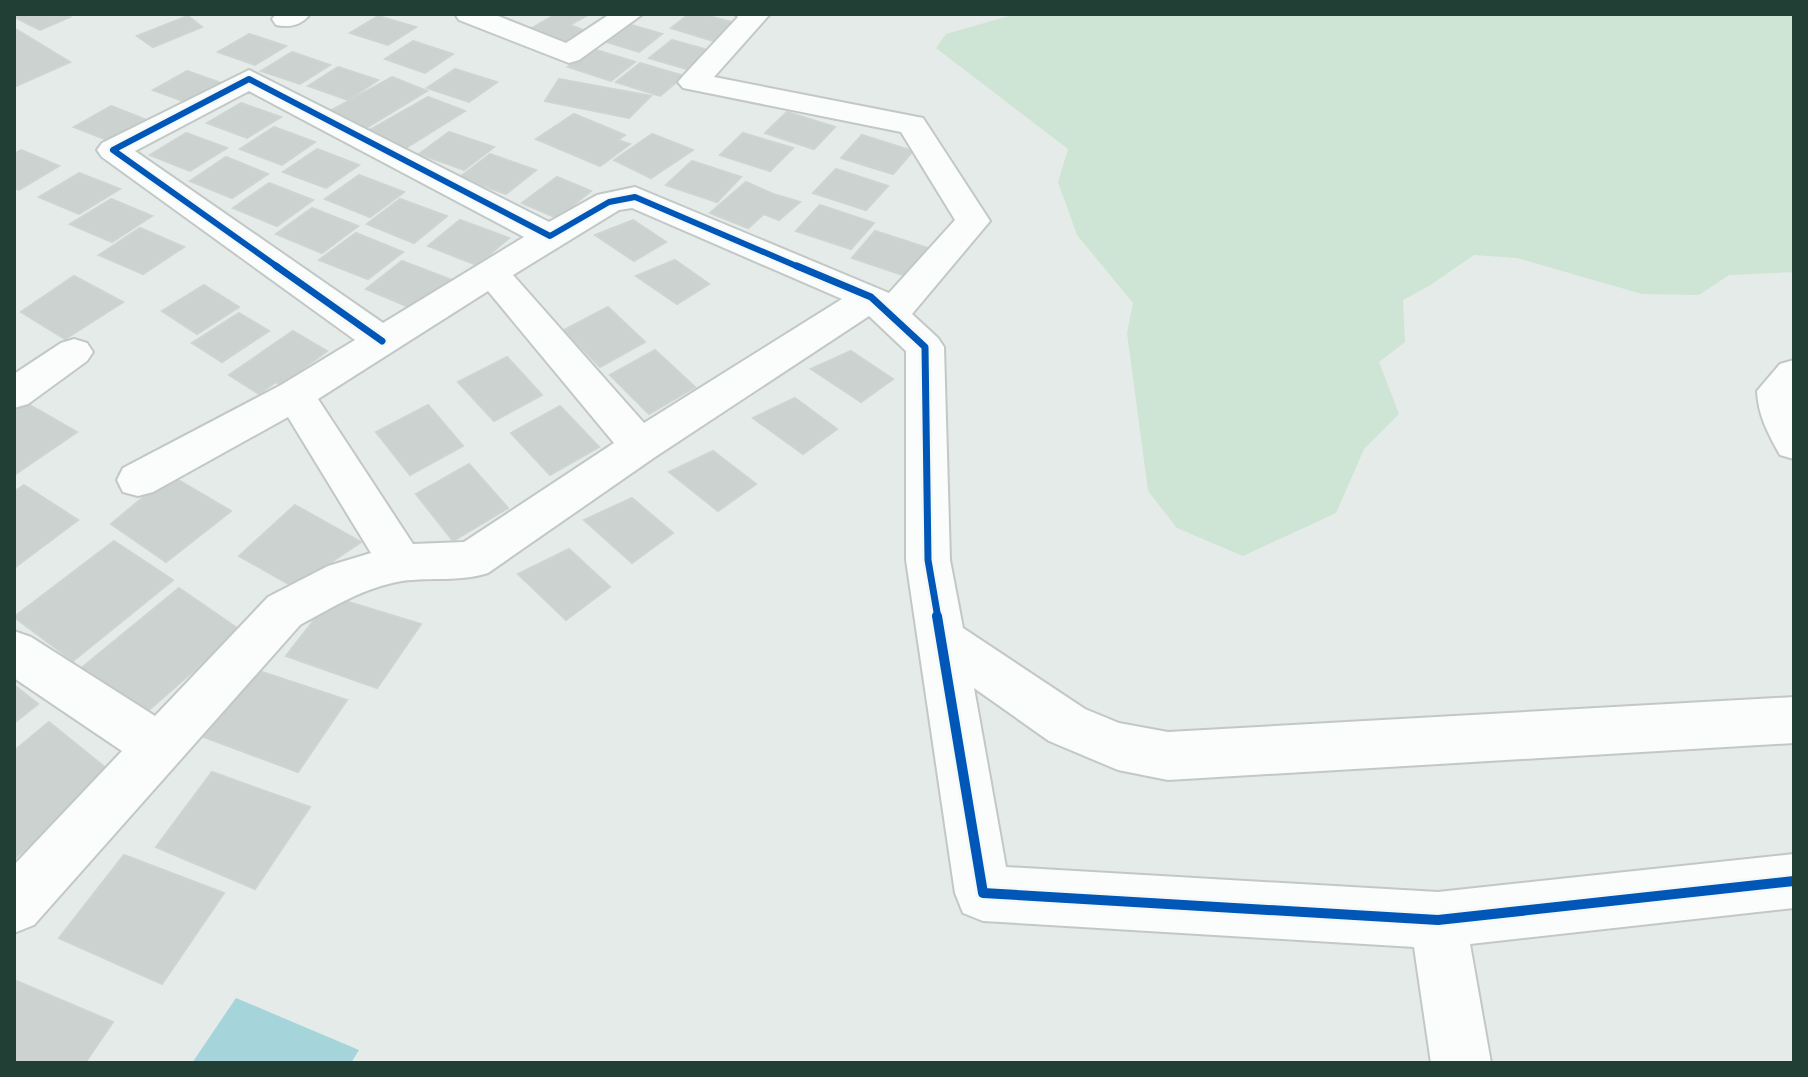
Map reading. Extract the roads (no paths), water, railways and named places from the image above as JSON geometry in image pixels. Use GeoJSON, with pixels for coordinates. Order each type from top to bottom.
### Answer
{"type":"FeatureCollection","features":[{"type":"Feature","properties":{"kind":"street"},"geometry":{"type":"LineString","coordinates":[[469,14],[569,54],[629,14]]}},
{"type":"Feature","properties":{"kind":"street"},"geometry":{"type":"LineString","coordinates":[[507,29],[533,14]]}},
{"type":"Feature","properties":{"kind":"street"},"geometry":{"type":"LineString","coordinates":[[14,905],[284,611],[344,579],[401,563],[472,560],[640,446],[880,306],[973,221],[912,125],[693,82],[755,15],[749,14]]}},
{"type":"Feature","properties":{"kind":"street"},"geometry":{"type":"LineString","coordinates":[[382,341],[113,150],[249,79],[550,236]]}},
{"type":"Feature","properties":{"kind":"street"},"geometry":{"type":"LineString","coordinates":[[138,480],[295,395],[609,202],[635,197],[880,306],[925,347],[928,560],[983,893],[1438,920],[1794,881]]}},
{"type":"Feature","properties":{"kind":"street"},"geometry":{"type":"LineString","coordinates":[[492,273],[640,446]]}},
{"type":"Feature","properties":{"kind":"street"},"geometry":{"type":"LineString","coordinates":[[14,394],[74,352]]}},
{"type":"Feature","properties":{"kind":"street"},"geometry":{"type":"LineString","coordinates":[[1794,374],[1777,391],[1778,410],[1794,444]]}},
{"type":"Feature","properties":{"kind":"street"},"geometry":{"type":"LineString","coordinates":[[295,395],[401,563]]}},
{"type":"Feature","properties":{"kind":"street"},"geometry":{"type":"LineString","coordinates":[[943,641],[1067,725],[1118,746],[1168,756],[1794,720]]}},
{"type":"Feature","properties":{"kind":"street"},"geometry":{"type":"LineString","coordinates":[[14,652],[158,746]]}},
{"type":"Feature","properties":{"kind":"street"},"geometry":{"type":"LineString","coordinates":[[1438,920],[1461,1063]]}},
{"type":"Feature","properties":{"kind":"water"},"geometry":{"type":"Polygon","coordinates":[[[236,998],[359,1050],[351,1063],[192,1063],[236,998]]]}}]}
